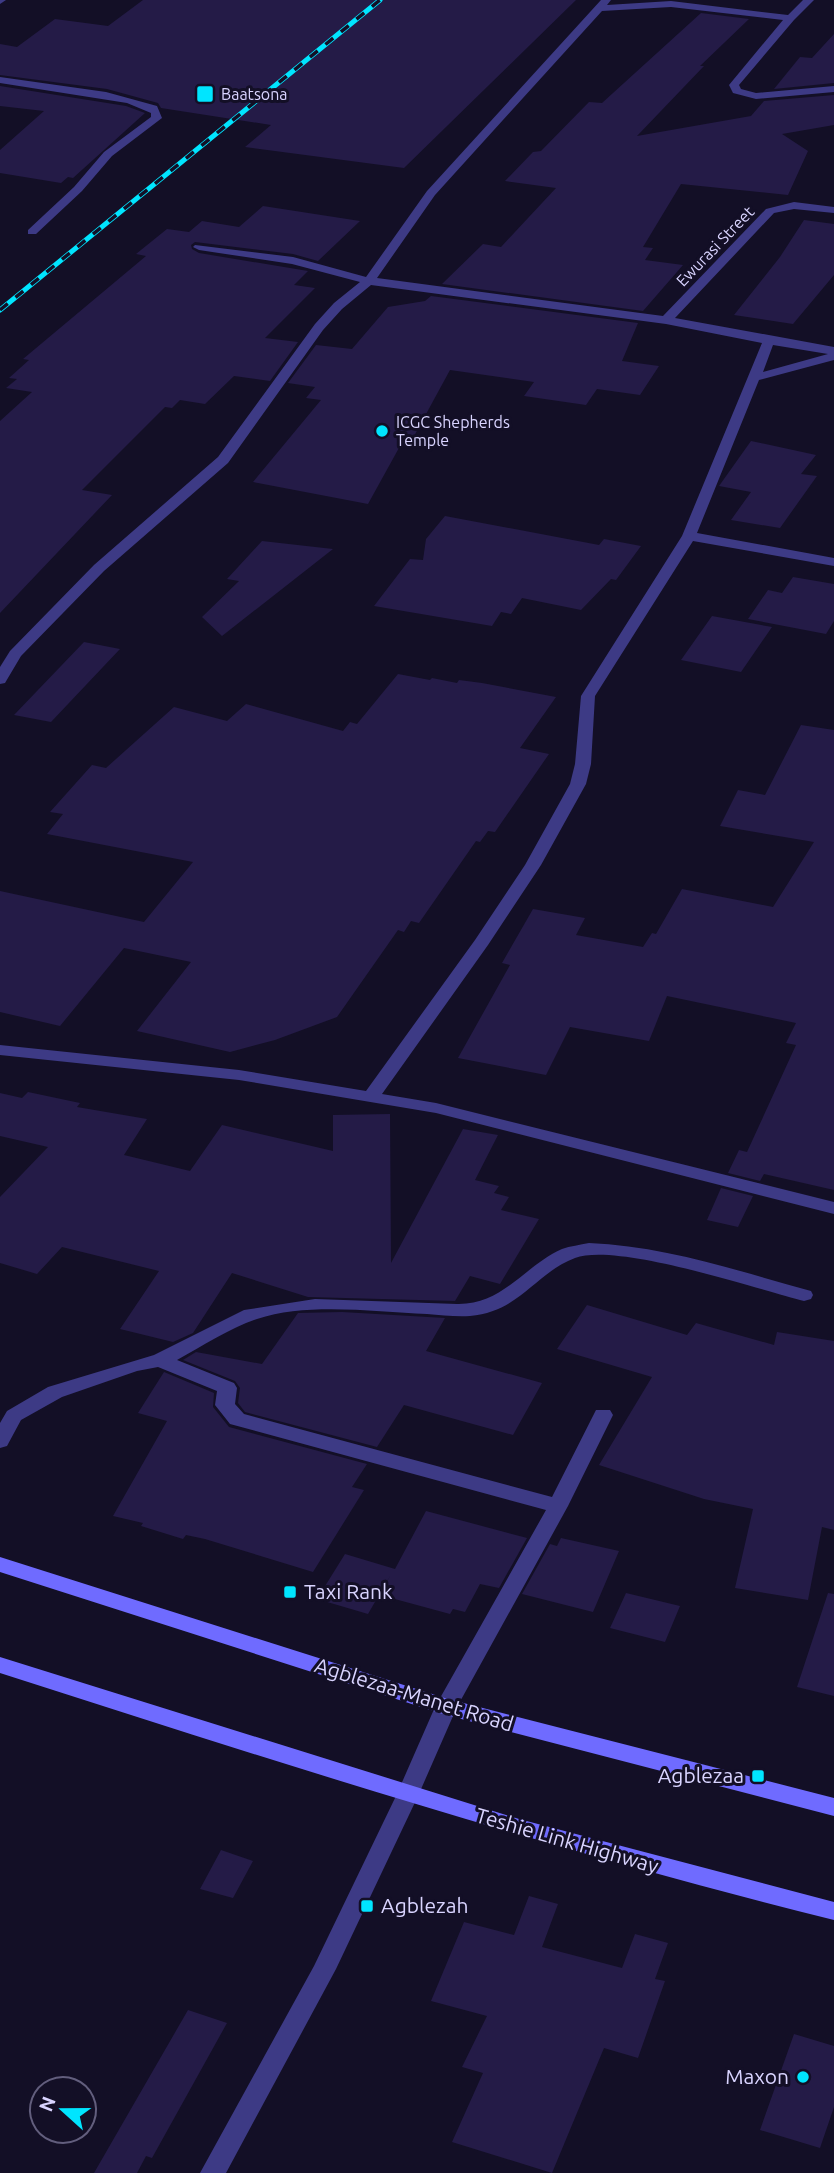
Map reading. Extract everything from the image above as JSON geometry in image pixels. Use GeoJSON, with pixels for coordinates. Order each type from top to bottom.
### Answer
{"type":"FeatureCollection","features":[{"type":"Feature","properties":{"kind":"main road","name":"Agblezaa-Manet Road"},"geometry":{"type":"LineString","coordinates":[[0,1564],[446,1707],[834,1807]]}},
{"type":"Feature","properties":{"kind":"main road"},"geometry":{"type":"LineString","coordinates":[[0,1665],[407,1796]]}},
{"type":"Feature","properties":{"kind":"main road","name":"Teshie Link Highway"},"geometry":{"type":"LineString","coordinates":[[407,1796],[726,1886],[834,1911]]}},
{"type":"Feature","properties":{"kind":"street"},"geometry":{"type":"LineString","coordinates":[[809,0],[790,18],[734,85],[737,91],[756,96],[834,89]]}},
{"type":"Feature","properties":{"kind":"street"},"geometry":{"type":"LineString","coordinates":[[0,680],[15,654],[99,568],[193,489],[223,460],[318,327],[338,306],[369,281],[431,193],[602,4],[666,2],[790,18]]}},
{"type":"Feature","properties":{"kind":"street"},"geometry":{"type":"LineString","coordinates":[[0,80],[130,100],[153,107],[156,111],[157,118],[108,154],[78,189],[32,232]]}},
{"type":"Feature","properties":{"kind":"street","name":"Ewurasi Street"},"geometry":{"type":"LineString","coordinates":[[666,320],[770,212],[780,206],[799,205],[834,210]]}},
{"type":"Feature","properties":{"kind":"street"},"geometry":{"type":"LineString","coordinates":[[200,247],[293,261],[369,281],[666,320],[834,354]]}},
{"type":"Feature","properties":{"kind":"street"},"geometry":{"type":"LineString","coordinates":[[369,1098],[482,942],[533,865],[578,784],[583,764],[588,696],[689,537],[769,341]]}},
{"type":"Feature","properties":{"kind":"street"},"geometry":{"type":"LineString","coordinates":[[754,378],[834,354]]}},
{"type":"Feature","properties":{"kind":"street"},"geometry":{"type":"LineString","coordinates":[[689,537],[834,562]]}},
{"type":"Feature","properties":{"kind":"street"},"geometry":{"type":"LineString","coordinates":[[0,1049],[239,1074],[436,1108],[834,1208]]}},
{"type":"Feature","properties":{"kind":"street"},"geometry":{"type":"LineString","coordinates":[[0,1441],[14,1416],[55,1392],[133,1366],[160,1360],[251,1314],[335,1303],[471,1310],[499,1303],[569,1253],[585,1249],[606,1248],[636,1252],[804,1295]]}},
{"type":"Feature","properties":{"kind":"street"},"geometry":{"type":"LineString","coordinates":[[160,1360],[227,1388],[225,1405],[237,1419],[558,1506]]}},
{"type":"Feature","properties":{"kind":"street"},"geometry":{"type":"LineString","coordinates":[[213,2173],[324,1969],[407,1796],[446,1707],[558,1506],[603,1415]]}},
{"type":"Feature","properties":{"kind":"building"},"geometry":{"type":"Polygon","coordinates":[[[143,0],[576,0],[404,168],[245,147],[271,125],[161,108],[158,103],[107,89],[0,75],[0,44],[17,47],[55,19],[108,26],[143,0]]]}},
{"type":"Feature","properties":{"kind":"building"},"geometry":{"type":"Polygon","coordinates":[[[701,13],[749,19],[700,66],[704,66],[637,136],[751,116],[764,101],[834,95],[834,125],[782,134],[808,151],[788,195],[681,184],[643,247],[653,248],[645,260],[683,265],[643,311],[442,284],[483,244],[501,247],[556,188],[505,181],[533,152],[541,151],[589,102],[602,103],[701,13]]]}},
{"type":"Feature","properties":{"kind":"building"},"geometry":{"type":"Polygon","coordinates":[[[834,34],[834,83],[774,89],[800,57],[812,58],[834,34]]]}},
{"type":"Feature","properties":{"kind":"building"},"geometry":{"type":"Polygon","coordinates":[[[0,86],[126,106],[145,113],[73,178],[68,177],[61,183],[0,173],[0,150],[44,111],[0,106],[0,86]]]}},
{"type":"Feature","properties":{"kind":"building"},"geometry":{"type":"Polygon","coordinates":[[[263,206],[360,221],[318,261],[293,254],[195,242],[191,245],[192,249],[199,253],[308,271],[294,285],[315,288],[265,338],[298,342],[270,381],[234,376],[205,404],[180,400],[172,408],[165,407],[82,490],[112,495],[0,613],[0,421],[32,392],[6,388],[17,379],[9,378],[29,360],[23,359],[146,256],[136,254],[167,229],[189,232],[202,221],[239,227],[263,206]]]}},
{"type":"Feature","properties":{"kind":"building"},"geometry":{"type":"Polygon","coordinates":[[[804,220],[834,224],[834,275],[793,324],[734,315],[780,257],[804,220]]]}},
{"type":"Feature","properties":{"kind":"building"},"geometry":{"type":"Polygon","coordinates":[[[431,296],[638,323],[622,361],[659,366],[640,395],[597,389],[586,405],[524,396],[534,382],[450,370],[413,438],[405,437],[368,504],[253,482],[321,400],[306,398],[315,387],[288,383],[316,345],[352,349],[388,307],[425,301],[431,296]]]}},
{"type":"Feature","properties":{"kind":"building"},"geometry":{"type":"Polygon","coordinates":[[[751,441],[816,455],[801,474],[817,476],[780,528],[731,520],[751,492],[719,486],[751,441]]]}},
{"type":"Feature","properties":{"kind":"building"},"geometry":{"type":"Polygon","coordinates":[[[445,516],[599,545],[604,539],[641,546],[616,580],[611,579],[581,610],[522,598],[511,614],[501,612],[492,626],[374,606],[410,559],[423,560],[426,539],[445,516]]]}},
{"type":"Feature","properties":{"kind":"building"},"geometry":{"type":"Polygon","coordinates":[[[262,541],[333,549],[222,636],[202,617],[239,581],[227,579],[262,541]]]}},
{"type":"Feature","properties":{"kind":"building"},"geometry":{"type":"Polygon","coordinates":[[[793,577],[834,584],[834,621],[826,634],[748,619],[768,590],[782,593],[793,577]]]}},
{"type":"Feature","properties":{"kind":"building"},"geometry":{"type":"Polygon","coordinates":[[[712,616],[772,627],[741,672],[681,660],[712,616]]]}},
{"type":"Feature","properties":{"kind":"building"},"geometry":{"type":"Polygon","coordinates":[[[84,642],[120,649],[51,722],[14,715],[84,642]]]}},
{"type":"Feature","properties":{"kind":"building"},"geometry":{"type":"Polygon","coordinates":[[[398,674],[457,683],[459,680],[482,683],[556,697],[520,748],[549,754],[495,832],[488,831],[480,842],[476,841],[419,923],[411,921],[404,932],[398,930],[337,1017],[275,1040],[230,1052],[137,1031],[191,962],[124,948],[60,1026],[0,1012],[0,891],[144,922],[193,862],[47,834],[63,814],[50,812],[92,765],[106,768],[174,707],[227,721],[246,704],[343,731],[350,722],[357,724],[398,674]]]}},
{"type":"Feature","properties":{"kind":"building"},"geometry":{"type":"Polygon","coordinates":[[[801,725],[834,730],[834,1190],[764,1174],[760,1181],[728,1173],[739,1150],[747,1152],[796,1045],[786,1043],[796,1023],[667,996],[649,1041],[570,1027],[546,1075],[458,1058],[510,965],[502,963],[533,909],[585,918],[576,935],[643,947],[652,933],[656,934],[682,889],[773,907],[814,842],[720,826],[738,790],[765,795],[801,725]]]}},
{"type":"Feature","properties":{"kind":"building"},"geometry":{"type":"Polygon","coordinates":[[[28,1092],[80,1103],[77,1107],[147,1119],[124,1155],[190,1171],[222,1125],[333,1151],[333,1115],[390,1114],[391,1263],[463,1129],[498,1135],[475,1180],[499,1186],[494,1193],[509,1197],[501,1210],[539,1219],[500,1284],[470,1276],[455,1301],[308,1297],[232,1273],[193,1333],[173,1342],[120,1329],[159,1271],[62,1247],[37,1274],[0,1263],[0,1197],[48,1147],[0,1136],[0,1093],[22,1098],[28,1092]]]}},
{"type":"Feature","properties":{"kind":"building"},"geometry":{"type":"Polygon","coordinates":[[[721,1188],[753,1196],[738,1227],[707,1220],[721,1188]]]}},
{"type":"Feature","properties":{"kind":"building"},"geometry":{"type":"Polygon","coordinates":[[[587,1305],[687,1335],[696,1323],[774,1345],[777,1332],[834,1341],[834,1530],[822,1527],[808,1600],[735,1588],[753,1509],[704,1499],[599,1465],[652,1377],[557,1349],[587,1305]]]}},
{"type":"Feature","properties":{"kind":"building"},"geometry":{"type":"Polygon","coordinates":[[[342,1312],[445,1318],[426,1351],[542,1383],[513,1435],[404,1405],[377,1447],[245,1412],[238,1403],[240,1388],[235,1381],[183,1360],[196,1352],[262,1364],[298,1313],[342,1312]]]}},
{"type":"Feature","properties":{"kind":"building"},"geometry":{"type":"Polygon","coordinates":[[[164,1372],[214,1393],[213,1407],[229,1427],[367,1464],[352,1487],[364,1490],[313,1572],[205,1539],[186,1535],[183,1539],[141,1526],[143,1523],[113,1516],[167,1421],[138,1413],[164,1372]]]}},
{"type":"Feature","properties":{"kind":"building"},"geometry":{"type":"Polygon","coordinates":[[[426,1511],[527,1538],[499,1588],[480,1584],[465,1612],[453,1609],[450,1614],[380,1595],[390,1576],[368,1614],[317,1599],[345,1554],[395,1569],[426,1511]]]}},
{"type":"Feature","properties":{"kind":"building"},"geometry":{"type":"Polygon","coordinates":[[[561,1538],[619,1551],[593,1612],[522,1594],[550,1544],[557,1546],[561,1538]]]}},
{"type":"Feature","properties":{"kind":"building"},"geometry":{"type":"Polygon","coordinates":[[[626,1593],[680,1606],[665,1642],[610,1628],[626,1593]]]}},
{"type":"Feature","properties":{"kind":"building"},"geometry":{"type":"Polygon","coordinates":[[[828,1593],[834,1594],[834,1696],[797,1687],[828,1593]]]}},
{"type":"Feature","properties":{"kind":"building"},"geometry":{"type":"Polygon","coordinates":[[[221,1850],[253,1861],[233,1898],[200,1889],[221,1850]]]}},
{"type":"Feature","properties":{"kind":"building"},"geometry":{"type":"Polygon","coordinates":[[[529,1896],[558,1904],[542,1947],[622,1968],[635,1934],[668,1943],[655,1979],[665,1981],[638,2058],[604,2048],[552,2173],[452,2142],[483,2073],[462,2067],[487,2016],[431,2001],[464,1922],[514,1935],[529,1896]]]}},
{"type":"Feature","properties":{"kind":"building"},"geometry":{"type":"Polygon","coordinates":[[[188,2010],[227,2023],[152,2158],[146,2156],[137,2173],[94,2173],[188,2010]]]}},
{"type":"Feature","properties":{"kind":"building"},"geometry":{"type":"Polygon","coordinates":[[[794,2034],[834,2046],[834,2107],[820,2148],[760,2130],[794,2034]]]}},
{"type":"Feature","properties":{"kind":"railway"},"geometry":{"type":"LineString","coordinates":[[0,310],[380,0]]}},
{"type":"Feature","properties":{"kind":"place","name":"Baatsona"},"geometry":{"type":"Point","coordinates":[205,94]}},
{"type":"Feature","properties":{"kind":"place","name":"ICGC Shepherds Temple"},"geometry":{"type":"Point","coordinates":[382,431]}},
{"type":"Feature","properties":{"kind":"place","name":"Taxi Rank"},"geometry":{"type":"Point","coordinates":[290,1592]}},
{"type":"Feature","properties":{"kind":"place","name":"Agblezaa"},"geometry":{"type":"Point","coordinates":[758,1776]}},
{"type":"Feature","properties":{"kind":"place","name":"Agblezah"},"geometry":{"type":"Point","coordinates":[367,1906]}},
{"type":"Feature","properties":{"kind":"place","name":"Maxon"},"geometry":{"type":"Point","coordinates":[803,2077]}}]}
